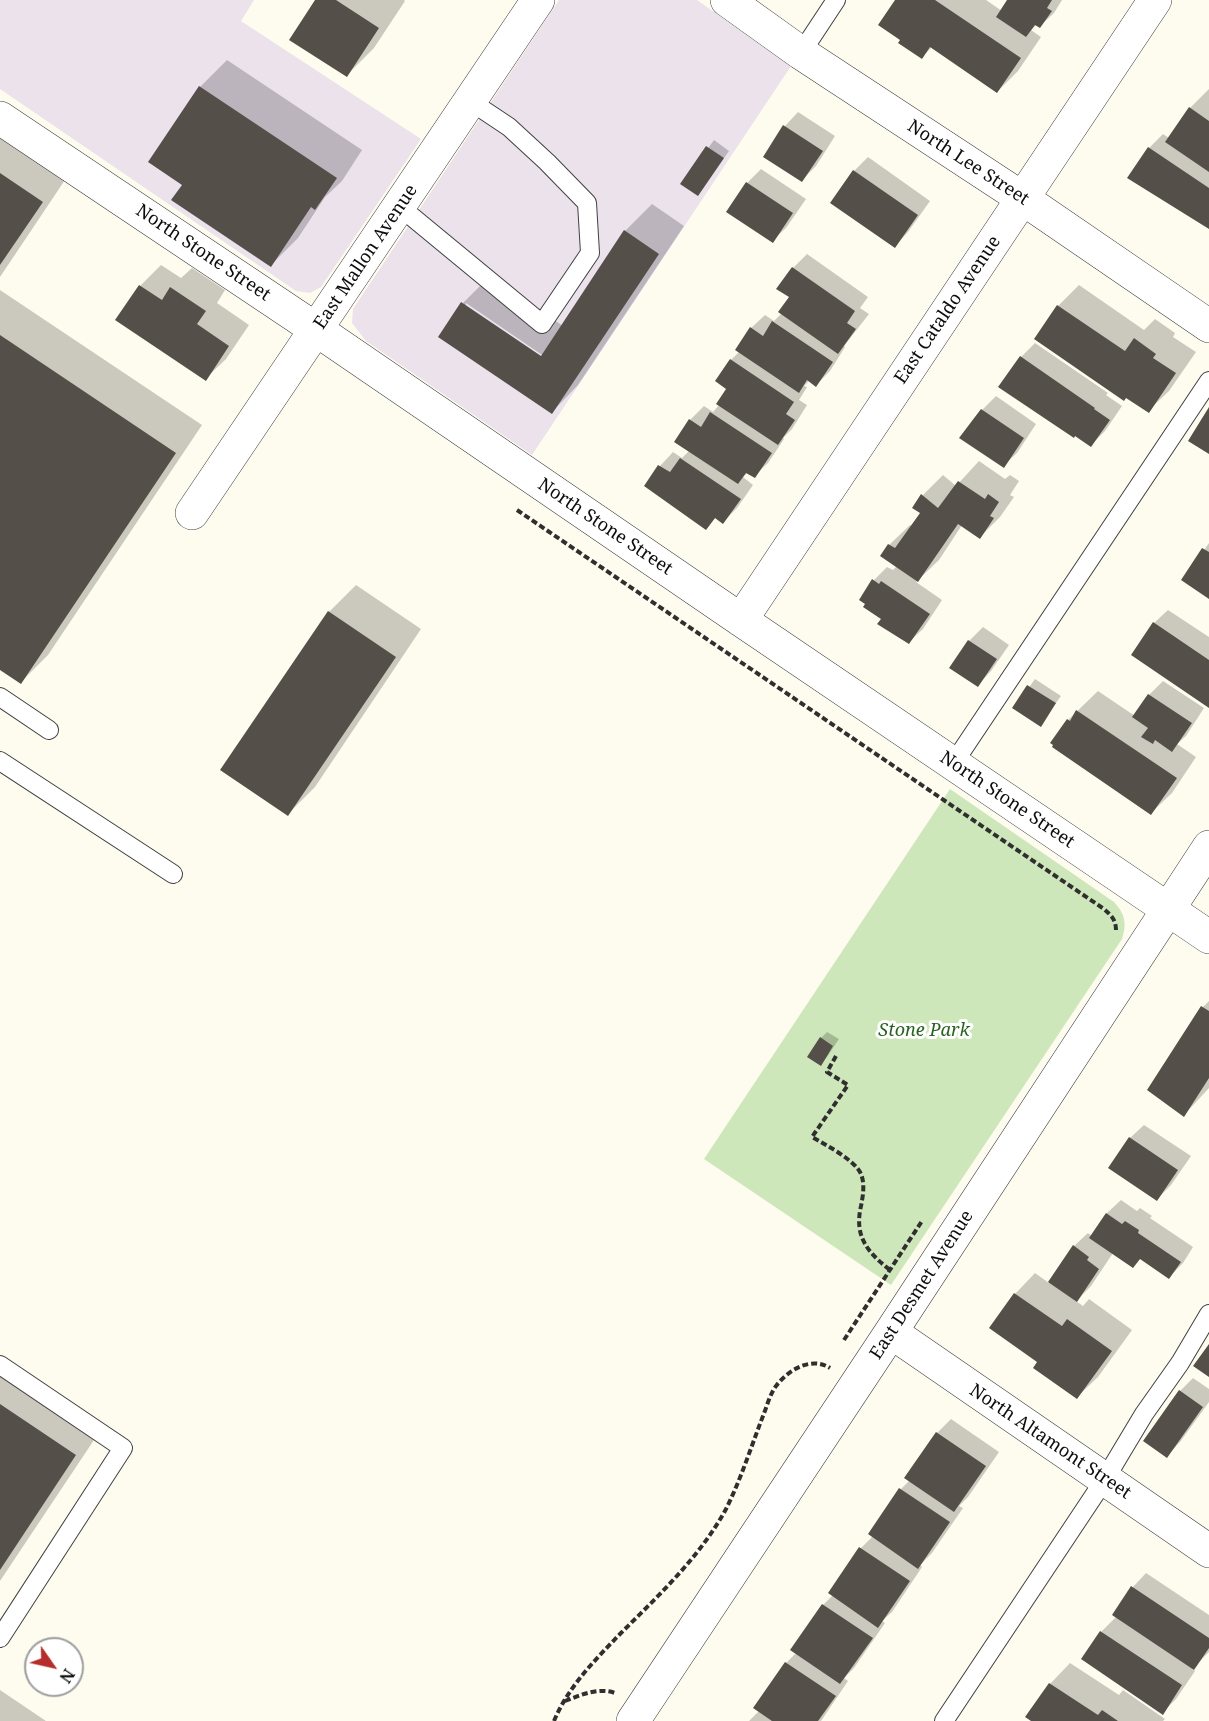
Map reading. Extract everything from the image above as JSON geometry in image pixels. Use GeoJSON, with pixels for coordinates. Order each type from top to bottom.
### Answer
{"type":"FeatureCollection","features":[{"type":"Feature","properties":{"kind":"street","name":"East Mallon Avenue"},"geometry":{"type":"LineString","coordinates":[[192,513],[538,0]]}},
{"type":"Feature","properties":{"kind":"street","name":"North Lee Street"},"geometry":{"type":"LineString","coordinates":[[727,0],[801,52],[1023,198],[1209,326]]}},
{"type":"Feature","properties":{"kind":"street","name":"East Cataldo Avenue"},"geometry":{"type":"LineString","coordinates":[[741,620],[1155,0]]}},
{"type":"Feature","properties":{"kind":"street","name":"North Stone Street"},"geometry":{"type":"LineString","coordinates":[[0,118],[317,330],[1209,937]]}},
{"type":"Feature","properties":{"kind":"street","name":"East Desmet Avenue"},"geometry":{"type":"LineString","coordinates":[[638,1713],[856,1386],[1209,847]]}},
{"type":"Feature","properties":{"kind":"street","name":"North Altamont Street"},"geometry":{"type":"LineString","coordinates":[[891,1332],[1209,1551]]}},
{"type":"Feature","properties":{"kind":"lane"},"geometry":{"type":"LineString","coordinates":[[801,52],[836,0]]}},
{"type":"Feature","properties":{"kind":"lane"},"geometry":{"type":"LineString","coordinates":[[399,206],[542,324],[590,253],[586,203],[509,127],[470,101]]}},
{"type":"Feature","properties":{"kind":"lane"},"geometry":{"type":"LineString","coordinates":[[953,764],[1209,381]]}},
{"type":"Feature","properties":{"kind":"lane"},"geometry":{"type":"LineString","coordinates":[[0,697],[49,730]]}},
{"type":"Feature","properties":{"kind":"lane"},"geometry":{"type":"LineString","coordinates":[[2,767],[173,874]]}},
{"type":"Feature","properties":{"kind":"lane"},"geometry":{"type":"LineString","coordinates":[[944,1721],[1105,1479],[1209,1314]]}},
{"type":"Feature","properties":{"kind":"lane"},"geometry":{"type":"LineString","coordinates":[[0,1365],[123,1448],[0,1638]]}},
{"type":"Feature","properties":{"kind":"path"},"geometry":{"type":"LineString","coordinates":[[517,510],[1104,909],[1116,922],[1116,930],[1112,938]]}},
{"type":"Feature","properties":{"kind":"path"},"geometry":{"type":"LineString","coordinates":[[836,1056],[826,1072],[848,1084],[812,1137],[852,1162],[860,1173],[864,1192],[859,1215],[859,1230],[866,1247],[890,1270]]}},
{"type":"Feature","properties":{"kind":"path"},"geometry":{"type":"LineString","coordinates":[[840,1347],[929,1211]]}},
{"type":"Feature","properties":{"kind":"path"},"geometry":{"type":"LineString","coordinates":[[554,1721],[562,1702],[596,1659],[684,1567],[721,1518],[738,1485],[775,1388],[790,1371],[813,1363],[820,1364],[827,1366],[856,1386]]}},
{"type":"Feature","properties":{"kind":"path"},"geometry":{"type":"LineString","coordinates":[[562,1702],[588,1692],[611,1691],[638,1713]]}},
{"type":"Feature","properties":{"kind":"shaded area"},"geometry":{"type":"Polygon","coordinates":[[[0,0],[254,0],[241,21],[421,139],[321,287],[310,293],[296,291],[0,89],[0,0]]]}},
{"type":"Feature","properties":{"kind":"shaded area"},"geometry":{"type":"Polygon","coordinates":[[[559,0],[697,0],[791,66],[532,455],[366,341],[352,323],[353,309],[559,0]]]}},
{"type":"Feature","properties":{"kind":"green space","name":"Stone Park"},"geometry":{"type":"Polygon","coordinates":[[[950,789],[1114,902],[1123,915],[1124,928],[1122,939],[891,1285],[704,1159],[950,789]]]}},
{"type":"Feature","properties":{"kind":"building"},"geometry":{"type":"Polygon","coordinates":[[[315,0],[336,0],[379,28],[347,77],[289,40],[315,0]]]}},
{"type":"Feature","properties":{"kind":"building"},"geometry":{"type":"Polygon","coordinates":[[[895,0],[935,0],[1021,58],[997,93],[930,47],[922,59],[898,43],[900,40],[878,25],[895,0]]]}},
{"type":"Feature","properties":{"kind":"building"},"geometry":{"type":"Polygon","coordinates":[[[1007,0],[1052,0],[1047,8],[1052,11],[1040,28],[1035,25],[1026,37],[996,17],[1007,0]]]}},
{"type":"Feature","properties":{"kind":"building"},"geometry":{"type":"Polygon","coordinates":[[[199,86],[337,178],[315,210],[311,207],[271,267],[171,200],[182,185],[148,162],[199,86]]]}},
{"type":"Feature","properties":{"kind":"building"},"geometry":{"type":"Polygon","coordinates":[[[1189,107],[1209,121],[1209,172],[1165,142],[1189,107]]]}},
{"type":"Feature","properties":{"kind":"building"},"geometry":{"type":"Polygon","coordinates":[[[783,125],[823,151],[802,182],[763,157],[783,125]]]}},
{"type":"Feature","properties":{"kind":"building"},"geometry":{"type":"Polygon","coordinates":[[[706,146],[724,158],[698,196],[680,184],[706,146]]]}},
{"type":"Feature","properties":{"kind":"building"},"geometry":{"type":"Polygon","coordinates":[[[1148,147],[1209,188],[1209,229],[1127,178],[1148,147]]]}},
{"type":"Feature","properties":{"kind":"building"},"geometry":{"type":"Polygon","coordinates":[[[853,170],[918,215],[895,248],[830,203],[853,170]]]}},
{"type":"Feature","properties":{"kind":"building"},"geometry":{"type":"Polygon","coordinates":[[[0,173],[43,202],[0,265],[0,173]]]}},
{"type":"Feature","properties":{"kind":"building"},"geometry":{"type":"Polygon","coordinates":[[[746,182],[793,213],[773,243],[726,212],[746,182]]]}},
{"type":"Feature","properties":{"kind":"building"},"geometry":{"type":"Polygon","coordinates":[[[624,230],[659,254],[552,414],[438,337],[461,302],[541,356],[624,230]]]}},
{"type":"Feature","properties":{"kind":"building"},"geometry":{"type":"Polygon","coordinates":[[[792,267],[855,311],[847,323],[856,329],[838,354],[778,312],[789,297],[776,289],[792,267]]]}},
{"type":"Feature","properties":{"kind":"building"},"geometry":{"type":"Polygon","coordinates":[[[139,285],[162,300],[170,287],[206,311],[197,324],[229,346],[206,381],[115,320],[139,285]]]}},
{"type":"Feature","properties":{"kind":"building"},"geometry":{"type":"Polygon","coordinates":[[[1057,305],[1125,351],[1134,338],[1156,354],[1153,358],[1176,373],[1149,413],[1126,398],[1124,401],[1034,339],[1057,305]]]}},
{"type":"Feature","properties":{"kind":"building"},"geometry":{"type":"Polygon","coordinates":[[[772,321],[833,362],[816,387],[807,380],[799,393],[735,350],[750,327],[763,336],[772,321]]]}},
{"type":"Feature","properties":{"kind":"building"},"geometry":{"type":"Polygon","coordinates":[[[0,335],[176,453],[21,684],[0,670],[0,335]]]}},
{"type":"Feature","properties":{"kind":"building"},"geometry":{"type":"Polygon","coordinates":[[[1020,356],[1110,420],[1091,447],[998,387],[1020,356]]]}},
{"type":"Feature","properties":{"kind":"building"},"geometry":{"type":"Polygon","coordinates":[[[730,359],[794,402],[786,414],[795,420],[778,445],[716,404],[726,389],[715,381],[730,359]]]}},
{"type":"Feature","properties":{"kind":"building"},"geometry":{"type":"Polygon","coordinates":[[[1209,407],[1209,454],[1188,441],[1209,407]]]}},
{"type":"Feature","properties":{"kind":"building"},"geometry":{"type":"Polygon","coordinates":[[[981,409],[1024,438],[1004,468],[959,438],[981,409]]]}},
{"type":"Feature","properties":{"kind":"building"},"geometry":{"type":"Polygon","coordinates":[[[710,412],[772,453],[755,478],[746,473],[738,484],[674,442],[689,419],[701,427],[710,412]]]}},
{"type":"Feature","properties":{"kind":"building"},"geometry":{"type":"Polygon","coordinates":[[[680,458],[741,499],[723,524],[715,518],[706,530],[644,486],[658,465],[670,472],[680,458]]]}},
{"type":"Feature","properties":{"kind":"building"},"geometry":{"type":"Polygon","coordinates":[[[958,481],[985,499],[988,494],[999,502],[990,516],[994,518],[980,539],[958,524],[918,582],[880,556],[888,544],[895,548],[920,513],[912,508],[921,494],[938,508],[958,481]]]}},
{"type":"Feature","properties":{"kind":"building"},"geometry":{"type":"Polygon","coordinates":[[[1202,548],[1209,552],[1209,599],[1181,580],[1202,548]]]}},
{"type":"Feature","properties":{"kind":"building"},"geometry":{"type":"Polygon","coordinates":[[[872,579],[879,584],[881,581],[930,614],[909,644],[877,624],[881,619],[863,607],[865,604],[859,600],[872,579]]]}},
{"type":"Feature","properties":{"kind":"building"},"geometry":{"type":"Polygon","coordinates":[[[328,611],[396,657],[288,816],[220,770],[328,611]]]}},
{"type":"Feature","properties":{"kind":"building"},"geometry":{"type":"Polygon","coordinates":[[[1153,622],[1209,660],[1209,708],[1131,655],[1153,622]]]}},
{"type":"Feature","properties":{"kind":"building"},"geometry":{"type":"Polygon","coordinates":[[[968,640],[997,659],[978,687],[949,668],[968,640]]]}},
{"type":"Feature","properties":{"kind":"building"},"geometry":{"type":"Polygon","coordinates":[[[1027,685],[1056,703],[1041,727],[1012,708],[1027,685]]]}},
{"type":"Feature","properties":{"kind":"building"},"geometry":{"type":"Polygon","coordinates":[[[1148,694],[1192,723],[1172,752],[1155,740],[1153,744],[1141,737],[1148,728],[1132,717],[1148,694]]]}},
{"type":"Feature","properties":{"kind":"building"},"geometry":{"type":"Polygon","coordinates":[[[1076,710],[1177,778],[1151,815],[1052,747],[1050,743],[1067,719],[1070,721],[1076,710]]]}},
{"type":"Feature","properties":{"kind":"building"},"geometry":{"type":"Polygon","coordinates":[[[1201,1006],[1209,1011],[1209,1078],[1184,1117],[1147,1090],[1201,1006]]]}},
{"type":"Feature","properties":{"kind":"building"},"geometry":{"type":"Polygon","coordinates":[[[820,1037],[833,1046],[821,1066],[807,1057],[820,1037]]]}},
{"type":"Feature","properties":{"kind":"building"},"geometry":{"type":"Polygon","coordinates":[[[1129,1137],[1178,1170],[1157,1201],[1108,1168],[1129,1137]]]}},
{"type":"Feature","properties":{"kind":"building"},"geometry":{"type":"Polygon","coordinates":[[[1106,1213],[1122,1224],[1125,1221],[1139,1230],[1138,1233],[1181,1262],[1169,1279],[1140,1259],[1133,1268],[1089,1238],[1106,1213]]]}},
{"type":"Feature","properties":{"kind":"building"},"geometry":{"type":"Polygon","coordinates":[[[1073,1245],[1089,1257],[1087,1260],[1099,1269],[1077,1302],[1048,1282],[1073,1245]]]}},
{"type":"Feature","properties":{"kind":"building"},"geometry":{"type":"Polygon","coordinates":[[[1014,1293],[1062,1326],[1067,1319],[1112,1351],[1077,1399],[1033,1368],[1037,1362],[989,1328],[1014,1293]]]}},
{"type":"Feature","properties":{"kind":"building"},"geometry":{"type":"Polygon","coordinates":[[[1209,1344],[1209,1377],[1193,1366],[1209,1344]]]}},
{"type":"Feature","properties":{"kind":"building"},"geometry":{"type":"Polygon","coordinates":[[[1179,1390],[1203,1407],[1167,1458],[1143,1441],[1179,1390]]]}},
{"type":"Feature","properties":{"kind":"building"},"geometry":{"type":"Polygon","coordinates":[[[0,1404],[76,1455],[0,1570],[0,1404]]]}},
{"type":"Feature","properties":{"kind":"building"},"geometry":{"type":"Polygon","coordinates":[[[936,1432],[986,1466],[954,1512],[904,1478],[936,1432]]]}},
{"type":"Feature","properties":{"kind":"building"},"geometry":{"type":"Polygon","coordinates":[[[899,1488],[950,1522],[918,1569],[868,1534],[899,1488]]]}},
{"type":"Feature","properties":{"kind":"building"},"geometry":{"type":"Polygon","coordinates":[[[859,1547],[910,1581],[878,1628],[828,1593],[859,1547]]]}},
{"type":"Feature","properties":{"kind":"building"},"geometry":{"type":"Polygon","coordinates":[[[1131,1586],[1209,1638],[1209,1648],[1194,1670],[1112,1615],[1131,1586]]]}},
{"type":"Feature","properties":{"kind":"building"},"geometry":{"type":"Polygon","coordinates":[[[822,1604],[873,1638],[840,1684],[790,1650],[822,1604]]]}},
{"type":"Feature","properties":{"kind":"building"},"geometry":{"type":"Polygon","coordinates":[[[1100,1631],[1182,1685],[1163,1715],[1081,1659],[1100,1631]]]}},
{"type":"Feature","properties":{"kind":"building"},"geometry":{"type":"Polygon","coordinates":[[[785,1662],[836,1696],[818,1721],[772,1721],[753,1708],[785,1662]]]}},
{"type":"Feature","properties":{"kind":"building"},"geometry":{"type":"Polygon","coordinates":[[[1049,1683],[1098,1715],[1102,1710],[1118,1721],[1031,1721],[1025,1717],[1049,1683]]]}}]}
